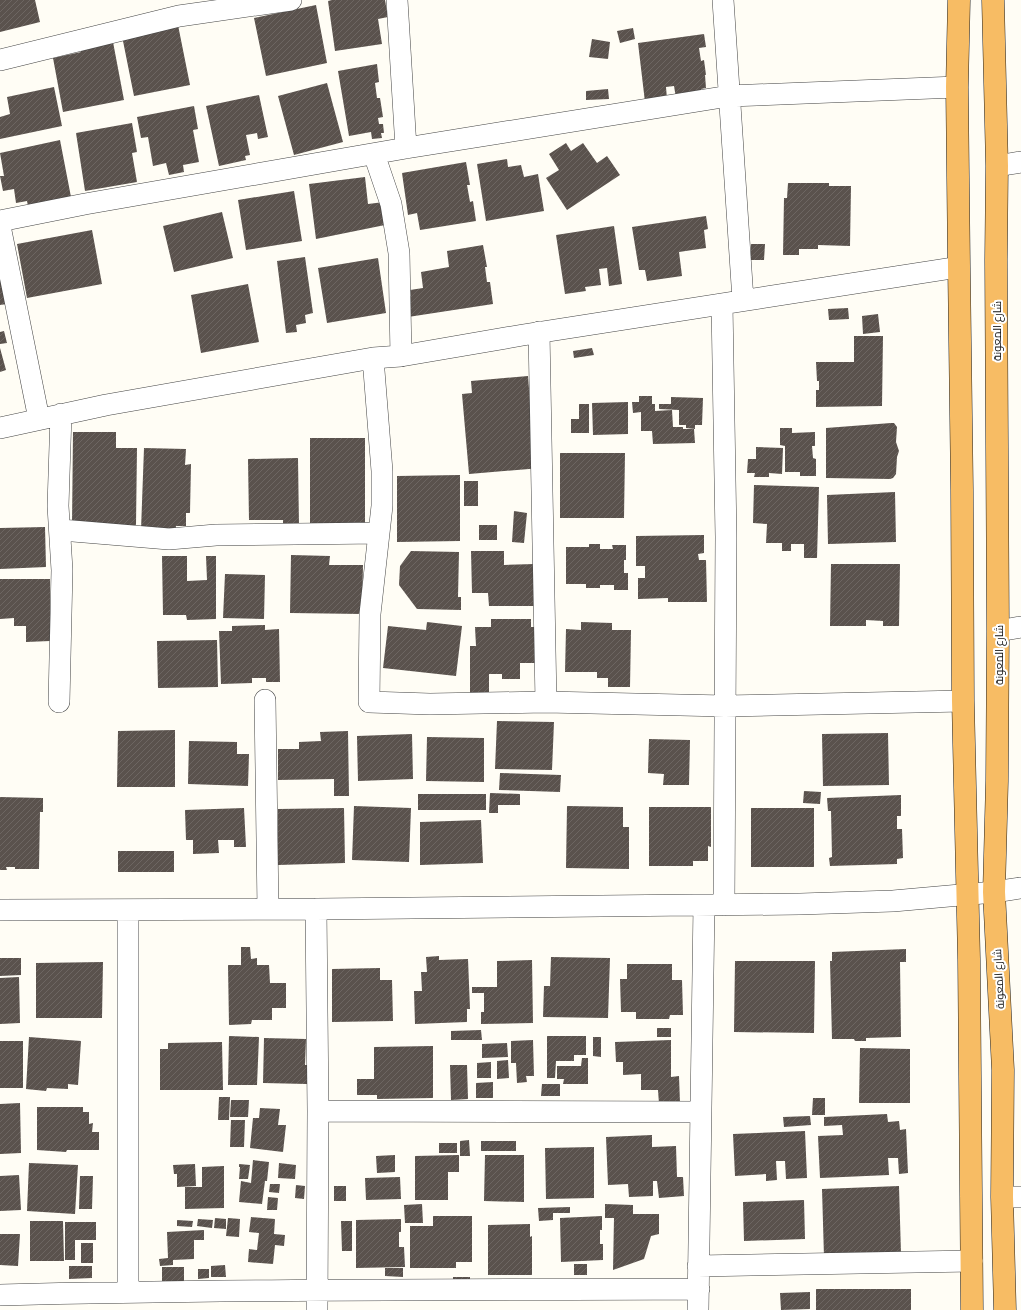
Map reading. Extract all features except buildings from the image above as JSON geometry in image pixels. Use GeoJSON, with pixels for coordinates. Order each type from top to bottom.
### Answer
{"type":"FeatureCollection","features":[{"type":"Feature","properties":{"kind":"highway"},"geometry":{"type":"LineString","coordinates":[[959,0],[959,267],[963,701],[970,983],[972,1310]]}},
{"type":"Feature","properties":{"kind":"highway","name":"شارع المعونة"},"geometry":{"type":"LineString","coordinates":[[993,0],[997,166],[996,276],[998,631],[997,781],[994,892],[1002,1070],[1012,1197],[1005,1310]]}},
{"type":"Feature","properties":{"kind":"street"},"geometry":{"type":"LineString","coordinates":[[0,60],[179,16],[291,0]]}},
{"type":"Feature","properties":{"kind":"street"},"geometry":{"type":"LineString","coordinates":[[397,0],[406,148]]}},
{"type":"Feature","properties":{"kind":"street"},"geometry":{"type":"LineString","coordinates":[[723,0],[743,300]]}},
{"type":"Feature","properties":{"kind":"street"},"geometry":{"type":"LineString","coordinates":[[0,221],[85,204],[406,148],[729,96],[958,87]]}},
{"type":"Feature","properties":{"kind":"street"},"geometry":{"type":"LineString","coordinates":[[374,154],[391,204],[399,253],[401,356]]}},
{"type":"Feature","properties":{"kind":"street"},"geometry":{"type":"LineString","coordinates":[[997,166],[1021,162]]}},
{"type":"Feature","properties":{"kind":"street"},"geometry":{"type":"LineString","coordinates":[[0,226],[39,419]]}},
{"type":"Feature","properties":{"kind":"street"},"geometry":{"type":"LineString","coordinates":[[0,428],[106,405],[373,358],[401,356],[539,332],[959,267]]}},
{"type":"Feature","properties":{"kind":"street"},"geometry":{"type":"LineString","coordinates":[[698,1310],[700,1112],[714,905],[725,706],[726,537],[722,304]]}},
{"type":"Feature","properties":{"kind":"street"},"geometry":{"type":"LineString","coordinates":[[539,332],[546,702]]}},
{"type":"Feature","properties":{"kind":"street"},"geometry":{"type":"LineString","coordinates":[[373,358],[382,472],[382,506],[370,614],[369,702],[430,704],[546,702],[725,706],[963,701]]}},
{"type":"Feature","properties":{"kind":"street"},"geometry":{"type":"LineString","coordinates":[[59,702],[62,583],[58,506],[61,414]]}},
{"type":"Feature","properties":{"kind":"street"},"geometry":{"type":"LineString","coordinates":[[60,530],[169,539],[216,535],[379,532]]}},
{"type":"Feature","properties":{"kind":"street"},"geometry":{"type":"LineString","coordinates":[[998,631],[1021,627]]}},
{"type":"Feature","properties":{"kind":"street"},"geometry":{"type":"LineString","coordinates":[[264,700],[268,909]]}},
{"type":"Feature","properties":{"kind":"street"},"geometry":{"type":"LineString","coordinates":[[0,910],[316,909],[714,905],[893,901],[994,892],[1021,888]]}},
{"type":"Feature","properties":{"kind":"street"},"geometry":{"type":"LineString","coordinates":[[316,909],[318,1111],[317,1300]]}},
{"type":"Feature","properties":{"kind":"street"},"geometry":{"type":"LineString","coordinates":[[128,910],[128,1292]]}},
{"type":"Feature","properties":{"kind":"street"},"geometry":{"type":"LineString","coordinates":[[318,1111],[700,1112]]}},
{"type":"Feature","properties":{"kind":"street"},"geometry":{"type":"LineString","coordinates":[[698,1266],[972,1261]]}},
{"type":"Feature","properties":{"kind":"street"},"geometry":{"type":"LineString","coordinates":[[0,1295],[128,1292],[317,1300],[699,1289]]}}]}
